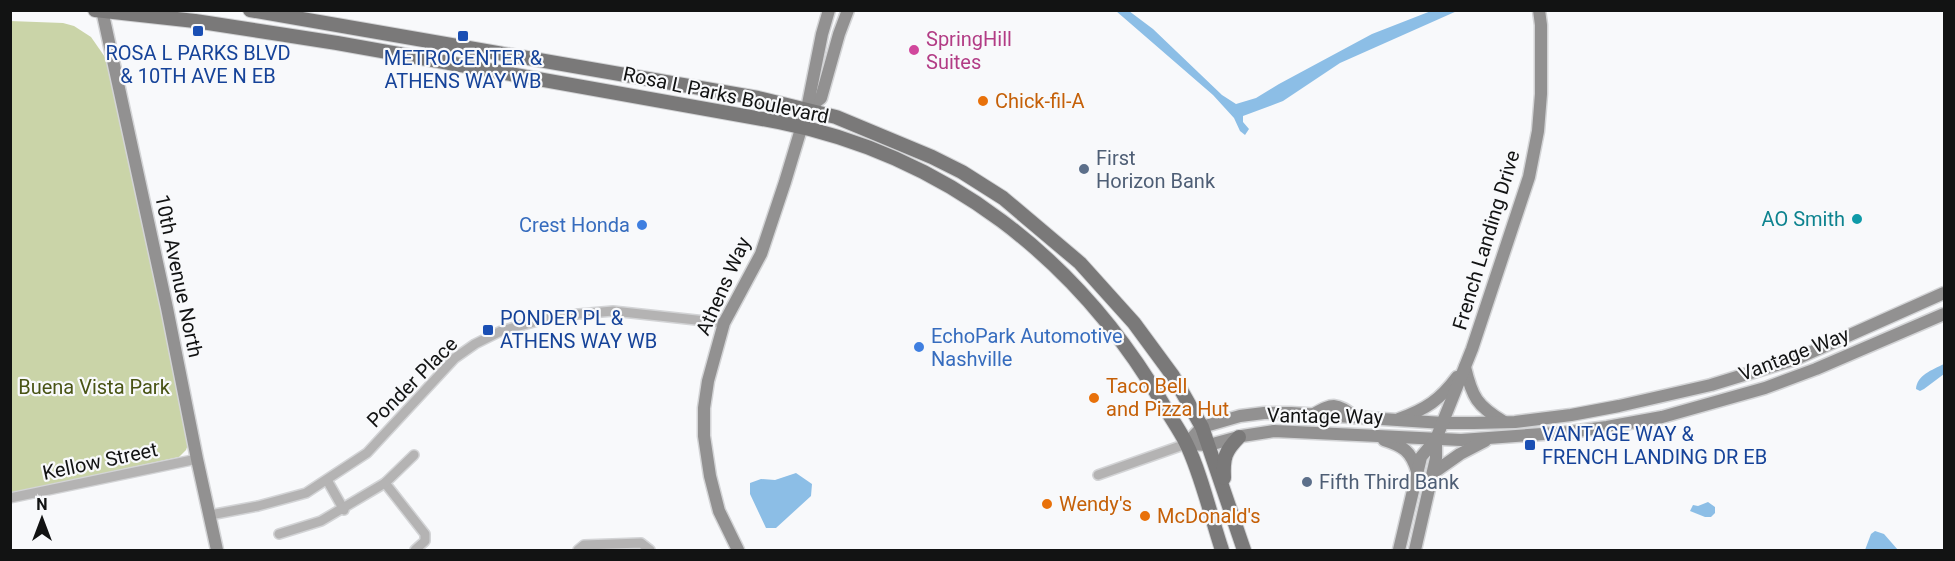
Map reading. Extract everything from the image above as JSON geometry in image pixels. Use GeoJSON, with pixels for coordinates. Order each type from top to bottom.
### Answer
{"type":"FeatureCollection","features":[{"type":"Feature","properties":{"kind":"main road","name":"Rosa L Parks Boulevard"},"geometry":{"type":"LineString","coordinates":[[95,10],[195,21],[338,43],[800,126],[860,145],[917,169],[982,206],[1021,235],[1068,277],[1116,332],[1145,374],[1186,444],[1222,550]]}},
{"type":"Feature","properties":{"kind":"main road","name":"Rosa L Parks Boulevard"},"geometry":{"type":"LineString","coordinates":[[250,10],[747,96],[807,109],[836,117],[952,167],[1002,198],[1033,221],[1092,275],[1134,323],[1173,376],[1202,427],[1244,550]]}},
{"type":"Feature","properties":{"kind":"main road"},"geometry":{"type":"LineString","coordinates":[[1225,495],[1226,453],[1239,437]]}},
{"type":"Feature","properties":{"kind":"street","name":"Athens Way"},"geometry":{"type":"LineString","coordinates":[[738,550],[719,511],[710,476],[704,435],[704,408],[708,381],[724,323],[760,254],[785,182],[807,109],[829,10]]}},
{"type":"Feature","properties":{"kind":"street","name":"Athens Way"},"geometry":{"type":"LineString","coordinates":[[807,109],[821,98],[848,10]]}},
{"type":"Feature","properties":{"kind":"street","name":"French Landing Drive"},"geometry":{"type":"LineString","coordinates":[[1415,550],[1437,439],[1465,367],[1529,177],[1538,132],[1541,94],[1539,10]]}},
{"type":"Feature","properties":{"kind":"street","name":"10th Avenue North"},"geometry":{"type":"LineString","coordinates":[[102,11],[217,550]]}},
{"type":"Feature","properties":{"kind":"street","name":"Vantage Way"},"geometry":{"type":"LineString","coordinates":[[1202,427],[1240,416],[1264,413],[1443,423],[1504,422],[1571,415],[1711,385],[1796,359],[1944,294]]}},
{"type":"Feature","properties":{"kind":"street","name":"Ponder Place"},"geometry":{"type":"LineString","coordinates":[[210,515],[258,506],[306,493],[327,480],[367,453],[455,358],[475,344],[501,331],[556,316],[613,311],[724,323]]}},
{"type":"Feature","properties":{"kind":"street","name":"Vantage Way"},"geometry":{"type":"LineString","coordinates":[[1186,444],[1209,445],[1274,431],[1437,439],[1490,439],[1607,427],[1662,417],[1808,372],[1944,314]]}},
{"type":"Feature","properties":{"kind":"street"},"geometry":{"type":"LineString","coordinates":[[1394,421],[1433,404],[1465,367]]}},
{"type":"Feature","properties":{"kind":"street"},"geometry":{"type":"LineString","coordinates":[[1465,367],[1475,400],[1486,412],[1504,422]]}},
{"type":"Feature","properties":{"kind":"street"},"geometry":{"type":"LineString","coordinates":[[1098,475],[1186,444],[1202,427]]}},
{"type":"Feature","properties":{"kind":"street"},"geometry":{"type":"LineString","coordinates":[[1368,435],[1398,444],[1412,456],[1417,472]]}},
{"type":"Feature","properties":{"kind":"street","name":"French Landing Drive"},"geometry":{"type":"LineString","coordinates":[[1399,550],[1421,456],[1437,439]]}},
{"type":"Feature","properties":{"kind":"street"},"geometry":{"type":"LineString","coordinates":[[1432,473],[1471,447],[1490,439]]}},
{"type":"Feature","properties":{"kind":"street"},"geometry":{"type":"LineString","coordinates":[[279,534],[321,521],[344,510],[385,483],[414,455]]}},
{"type":"Feature","properties":{"kind":"street","name":"Kellow Street"},"geometry":{"type":"LineString","coordinates":[[10,498],[197,459]]}},
{"type":"Feature","properties":{"kind":"street"},"geometry":{"type":"LineString","coordinates":[[327,480],[344,510]]}},
{"type":"Feature","properties":{"kind":"street"},"geometry":{"type":"LineString","coordinates":[[385,483],[425,534],[425,541],[415,550]]}},
{"type":"Feature","properties":{"kind":"street"},"geometry":{"type":"LineString","coordinates":[[578,550],[584,545],[641,543],[650,550]]}},
{"type":"Feature","properties":{"kind":"green space","name":"Buena Vista Park"},"geometry":{"type":"Polygon","coordinates":[[[10,21],[63,23],[74,26],[91,37],[107,60],[130,154],[189,442],[186,450],[179,457],[11,493],[10,21]]]}},
{"type":"Feature","properties":{"kind":"water"},"geometry":{"type":"Polygon","coordinates":[[[1116,11],[1129,11],[1153,29],[1222,95],[1236,104],[1256,98],[1372,34],[1431,11],[1457,11],[1340,63],[1283,101],[1243,116],[1243,122],[1249,129],[1245,135],[1240,131],[1234,118],[1213,95],[1116,11]]]}},
{"type":"Feature","properties":{"kind":"water"},"geometry":{"type":"Polygon","coordinates":[[[1944,364],[1944,374],[1924,389],[1920,391],[1916,389],[1922,377],[1944,364]]]}},
{"type":"Feature","properties":{"kind":"water"},"geometry":{"type":"Polygon","coordinates":[[[796,473],[812,484],[811,496],[776,528],[766,528],[750,494],[750,483],[761,479],[775,480],[796,473]]]}},
{"type":"Feature","properties":{"kind":"water"},"geometry":{"type":"Polygon","coordinates":[[[1708,502],[1715,507],[1715,513],[1711,517],[1690,511],[1693,505],[1698,506],[1708,502]]]}},
{"type":"Feature","properties":{"kind":"water"},"geometry":{"type":"Polygon","coordinates":[[[1875,531],[1884,534],[1898,550],[1865,550],[1871,534],[1875,531]]]}},
{"type":"Feature","properties":{"kind":"place","name":"ROSA L PARKS BLVD & 10TH AVE N EB"},"geometry":{"type":"Point","coordinates":[198,31]}},
{"type":"Feature","properties":{"kind":"place","name":"METROCENTER & ATHENS WAY WB"},"geometry":{"type":"Point","coordinates":[463,36]}},
{"type":"Feature","properties":{"kind":"place","name":"SpringHill Suites"},"geometry":{"type":"Point","coordinates":[914,50]}},
{"type":"Feature","properties":{"kind":"place","name":"Chick-fil-A"},"geometry":{"type":"Point","coordinates":[983,101]}},
{"type":"Feature","properties":{"kind":"place","name":"First Horizon Bank"},"geometry":{"type":"Point","coordinates":[1084,169]}},
{"type":"Feature","properties":{"kind":"place","name":"AO Smith"},"geometry":{"type":"Point","coordinates":[1857,219]}},
{"type":"Feature","properties":{"kind":"place","name":"Crest Honda"},"geometry":{"type":"Point","coordinates":[642,225]}},
{"type":"Feature","properties":{"kind":"place","name":"PONDER PL & ATHENS WAY WB"},"geometry":{"type":"Point","coordinates":[488,330]}},
{"type":"Feature","properties":{"kind":"place","name":"EchoPark Automotive Nashville"},"geometry":{"type":"Point","coordinates":[919,347]}},
{"type":"Feature","properties":{"kind":"place","name":"Taco Bell and Pizza Hut"},"geometry":{"type":"Point","coordinates":[1094,398]}},
{"type":"Feature","properties":{"kind":"place","name":"VANTAGE WAY & FRENCH LANDING DR EB"},"geometry":{"type":"Point","coordinates":[1530,445]}},
{"type":"Feature","properties":{"kind":"place","name":"Fifth Third Bank"},"geometry":{"type":"Point","coordinates":[1307,482]}},
{"type":"Feature","properties":{"kind":"place","name":"Wendy's"},"geometry":{"type":"Point","coordinates":[1047,504]}},
{"type":"Feature","properties":{"kind":"place","name":"McDonald's"},"geometry":{"type":"Point","coordinates":[1145,516]}}]}
